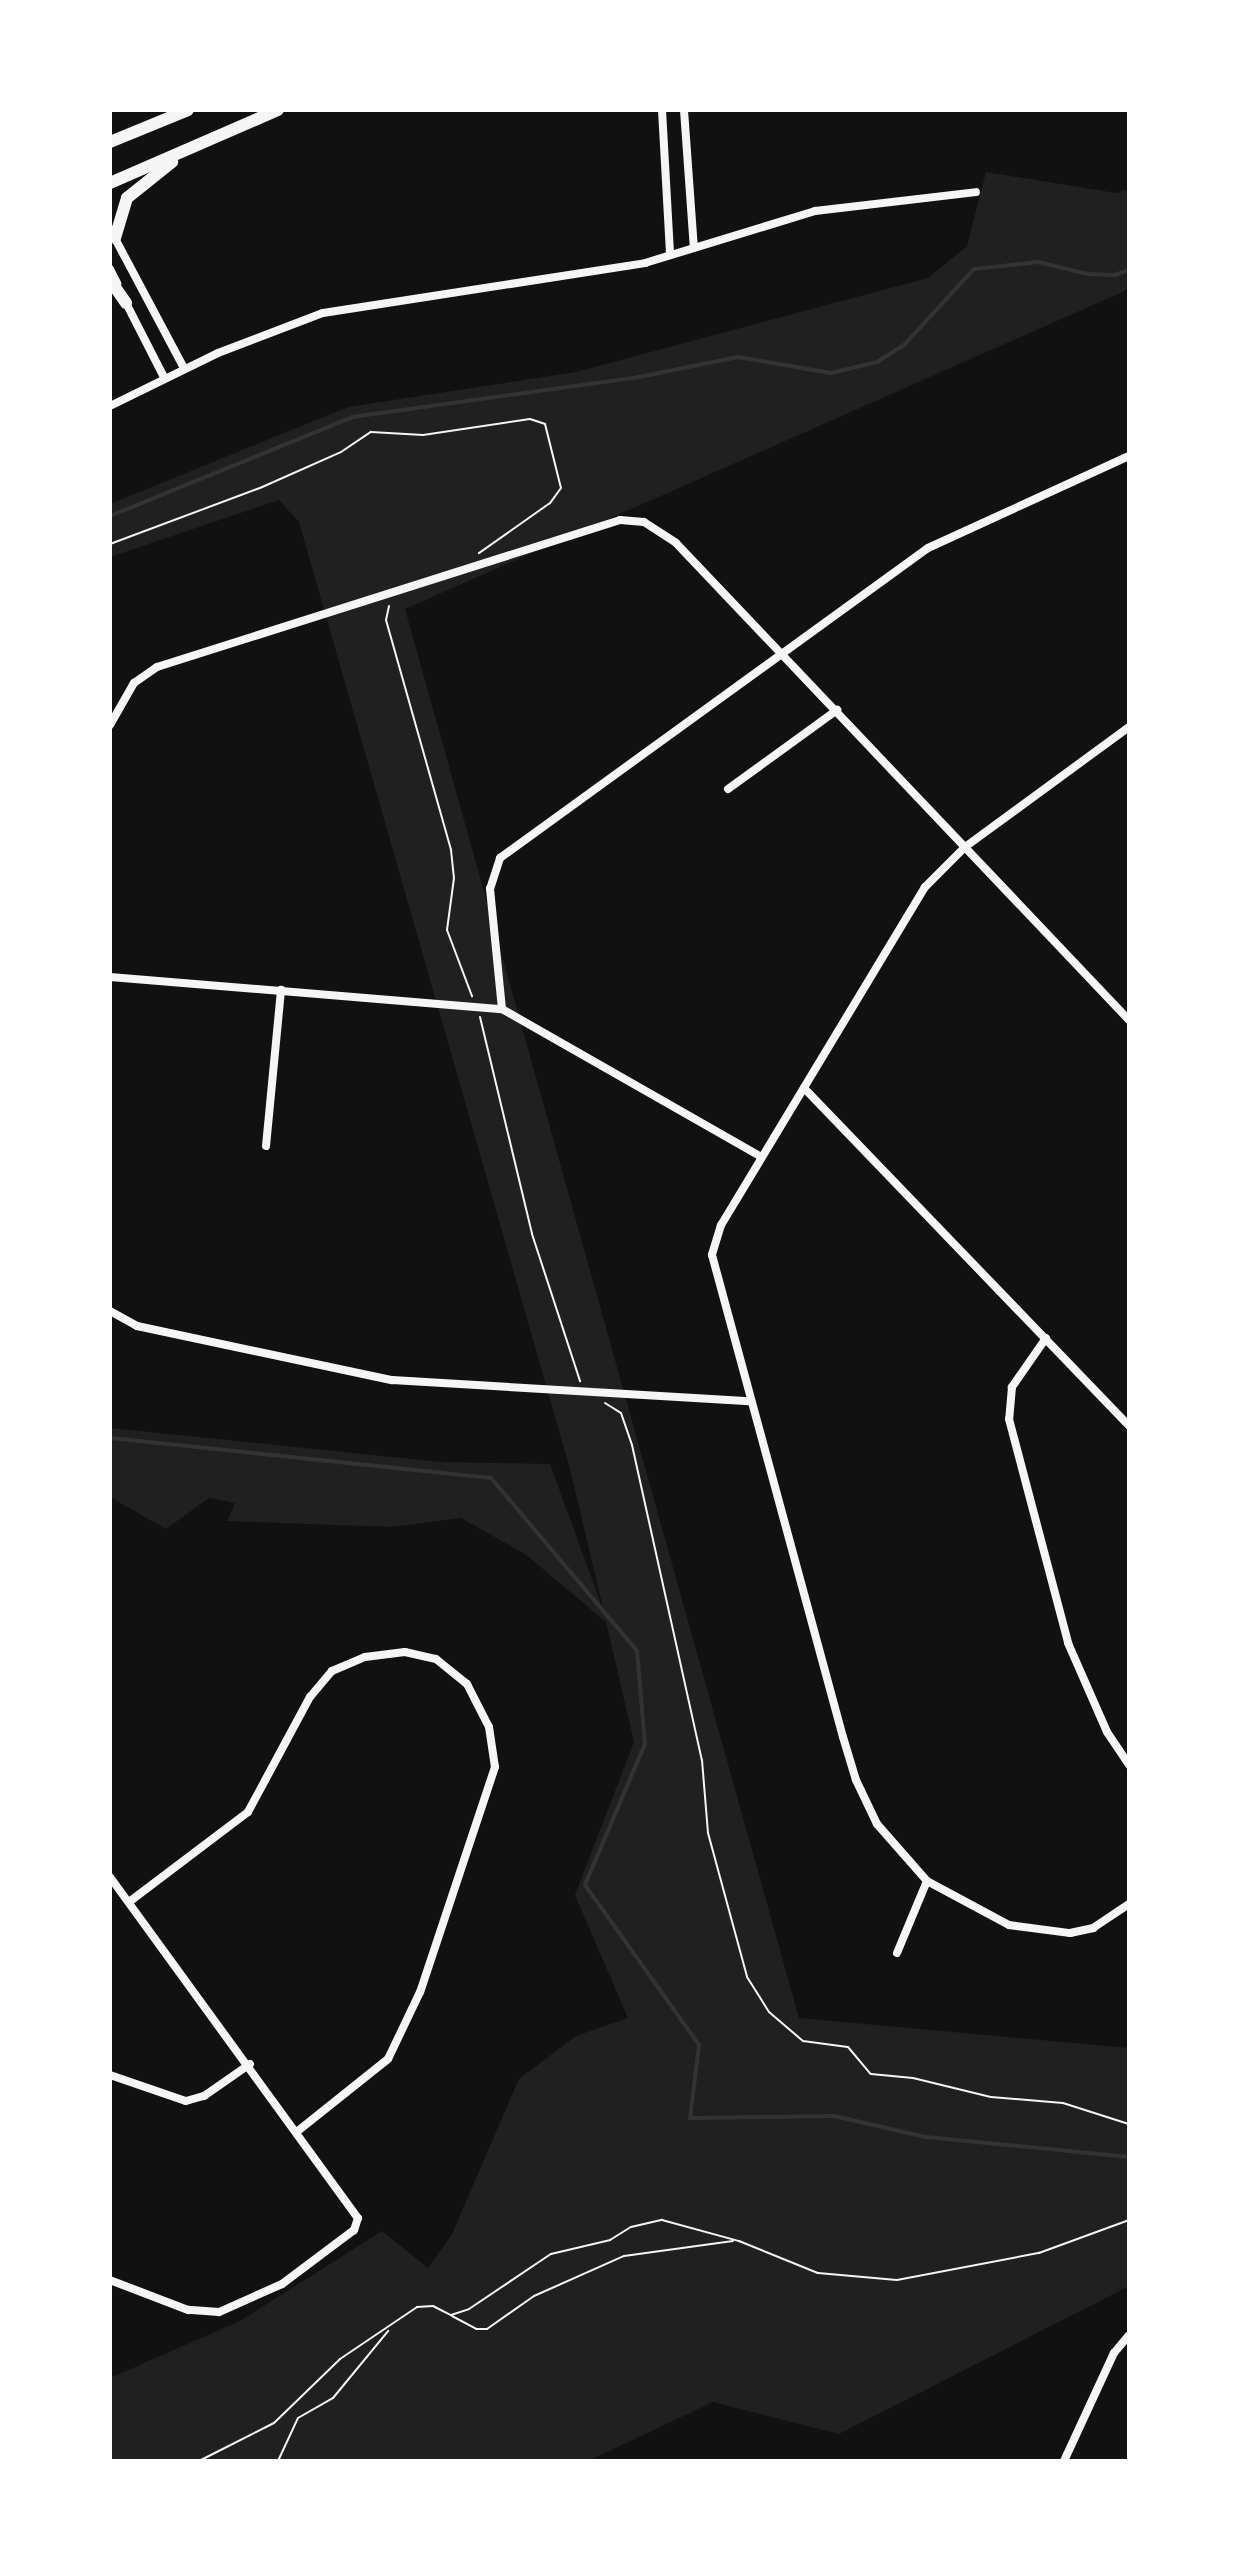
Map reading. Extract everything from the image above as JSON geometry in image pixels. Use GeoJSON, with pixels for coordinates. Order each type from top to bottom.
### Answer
{"type":"FeatureCollection","features":[{"type":"Feature","properties":{"kind":"main road"},"geometry":{"type":"LineString","coordinates":[[110,142],[188,110]]}},
{"type":"Feature","properties":{"kind":"main road"},"geometry":{"type":"LineString","coordinates":[[110,183],[278,110]]}},
{"type":"Feature","properties":{"kind":"main road"},"geometry":{"type":"LineString","coordinates":[[112,233],[127,198],[164,166],[238,126]]}},
{"type":"Feature","properties":{"kind":"main road"},"geometry":{"type":"LineString","coordinates":[[110,280],[126,303]]}},
{"type":"Feature","properties":{"kind":"street"},"geometry":{"type":"LineString","coordinates":[[662,110],[670,255]]}},
{"type":"Feature","properties":{"kind":"street"},"geometry":{"type":"LineString","coordinates":[[684,110],[694,248]]}},
{"type":"Feature","properties":{"kind":"street"},"geometry":{"type":"LineString","coordinates":[[110,406],[184,368],[323,313],[535,283],[670,255],[815,211],[976,192]]}},
{"type":"Feature","properties":{"kind":"street"},"geometry":{"type":"LineString","coordinates":[[112,233],[184,368]]}},
{"type":"Feature","properties":{"kind":"street"},"geometry":{"type":"LineString","coordinates":[[110,269],[164,377]]}},
{"type":"Feature","properties":{"kind":"street"},"geometry":{"type":"LineString","coordinates":[[502,1009],[490,889],[500,858],[928,548],[1129,456]]}},
{"type":"Feature","properties":{"kind":"street"},"geometry":{"type":"LineString","coordinates":[[110,725],[129,690],[157,667],[620,520],[644,522],[676,543],[1129,1020]]}},
{"type":"Feature","properties":{"kind":"street"},"geometry":{"type":"LineString","coordinates":[[728,789],[837,710]]}},
{"type":"Feature","properties":{"kind":"street"},"geometry":{"type":"LineString","coordinates":[[1129,727],[965,847],[925,887],[721,1225],[712,1255],[749,1401],[856,1780],[877,1824],[927,1881],[979,1913],[1041,1932],[1093,1928],[1129,1904]]}},
{"type":"Feature","properties":{"kind":"street"},"geometry":{"type":"LineString","coordinates":[[110,977],[502,1009],[761,1157]]}},
{"type":"Feature","properties":{"kind":"street"},"geometry":{"type":"LineString","coordinates":[[266,1146],[281,990]]}},
{"type":"Feature","properties":{"kind":"street"},"geometry":{"type":"LineString","coordinates":[[804,1088],[1129,1426]]}},
{"type":"Feature","properties":{"kind":"street"},"geometry":{"type":"LineString","coordinates":[[110,1311],[137,1326],[392,1380],[587,1394],[749,1401]]}},
{"type":"Feature","properties":{"kind":"street"},"geometry":{"type":"LineString","coordinates":[[1046,1338],[1012,1387],[1009,1419],[1071,1654],[1107,1732],[1129,1765]]}},
{"type":"Feature","properties":{"kind":"street"},"geometry":{"type":"LineString","coordinates":[[129,1902],[248,1812],[323,1679],[365,1657],[405,1652],[436,1659],[467,1684],[489,1727],[495,1767],[454,1901],[394,2051],[371,2077],[299,2130]]}},
{"type":"Feature","properties":{"kind":"street"},"geometry":{"type":"LineString","coordinates":[[110,1877],[357,2212],[354,2230],[282,2284],[219,2312],[188,2310],[110,2280]]}},
{"type":"Feature","properties":{"kind":"street"},"geometry":{"type":"LineString","coordinates":[[897,1953],[927,1881]]}},
{"type":"Feature","properties":{"kind":"street"},"geometry":{"type":"LineString","coordinates":[[110,2075],[186,2101],[204,2096],[250,2064]]}},
{"type":"Feature","properties":{"kind":"street"},"geometry":{"type":"LineString","coordinates":[[1064,2461],[1114,2353],[1129,2335]]}},
{"type":"Feature","properties":{"kind":"path"},"geometry":{"type":"LineString","coordinates":[[110,544],[260,488],[341,452],[371,432],[423,435],[530,419],[545,424],[561,488],[550,503],[486,543],[469,566]]}},
{"type":"Feature","properties":{"kind":"path"},"geometry":{"type":"LineString","coordinates":[[392,592],[386,620],[451,850],[454,878],[447,930],[475,1005],[532,1234],[587,1394],[621,1413],[632,1445],[702,1760],[708,1833],[747,1977],[769,2012],[803,2041],[848,2047],[871,2074],[913,2078],[991,2097],[1063,2103],[1129,2124]]}},
{"type":"Feature","properties":{"kind":"path"},"geometry":{"type":"LineString","coordinates":[[451,2315],[469,2309],[551,2254],[610,2240],[631,2227],[662,2220],[739,2241],[818,2273],[897,2280],[1039,2253],[1129,2220]]}},
{"type":"Feature","properties":{"kind":"path"},"geometry":{"type":"LineString","coordinates":[[199,2461],[274,2423],[340,2359],[417,2307],[433,2306],[476,2329],[487,2329],[546,2290],[624,2256],[739,2241]]}},
{"type":"Feature","properties":{"kind":"path"},"geometry":{"type":"LineString","coordinates":[[278,2461],[298,2418],[333,2398],[391,2327]]}},
{"type":"Feature","properties":{"kind":"shaded area"},"geometry":{"type":"Polygon","coordinates":[[[986,172],[1116,193],[1129,189],[1129,289],[405,609],[799,2018],[1129,2048],[1129,2286],[839,2434],[713,2402],[588,2461],[110,2461],[110,2378],[240,2321],[382,2231],[428,2268],[451,2236],[519,2079],[576,2036],[628,2018],[575,1895],[634,1742],[606,1622],[525,1554],[461,1518],[392,1527],[227,1521],[235,1503],[209,1498],[166,1529],[110,1497],[110,1428],[441,1462],[550,1464],[604,1612],[570,1469],[299,522],[279,500],[110,557],[110,504],[348,407],[576,372],[928,278],[967,246],[986,172]]]}},
{"type":"Feature","properties":{"kind":"waterway"},"geometry":{"type":"LineString","coordinates":[[110,516],[352,417],[634,378],[738,357],[831,373],[877,362],[904,345],[974,269],[1038,262],[1088,274],[1115,275],[1129,270]]}},
{"type":"Feature","properties":{"kind":"waterway"},"geometry":{"type":"LineString","coordinates":[[110,1438],[491,1478],[637,1651],[645,1744],[585,1885],[699,2045],[690,2118],[834,2116],[926,2137],[1129,2157]]}}]}
